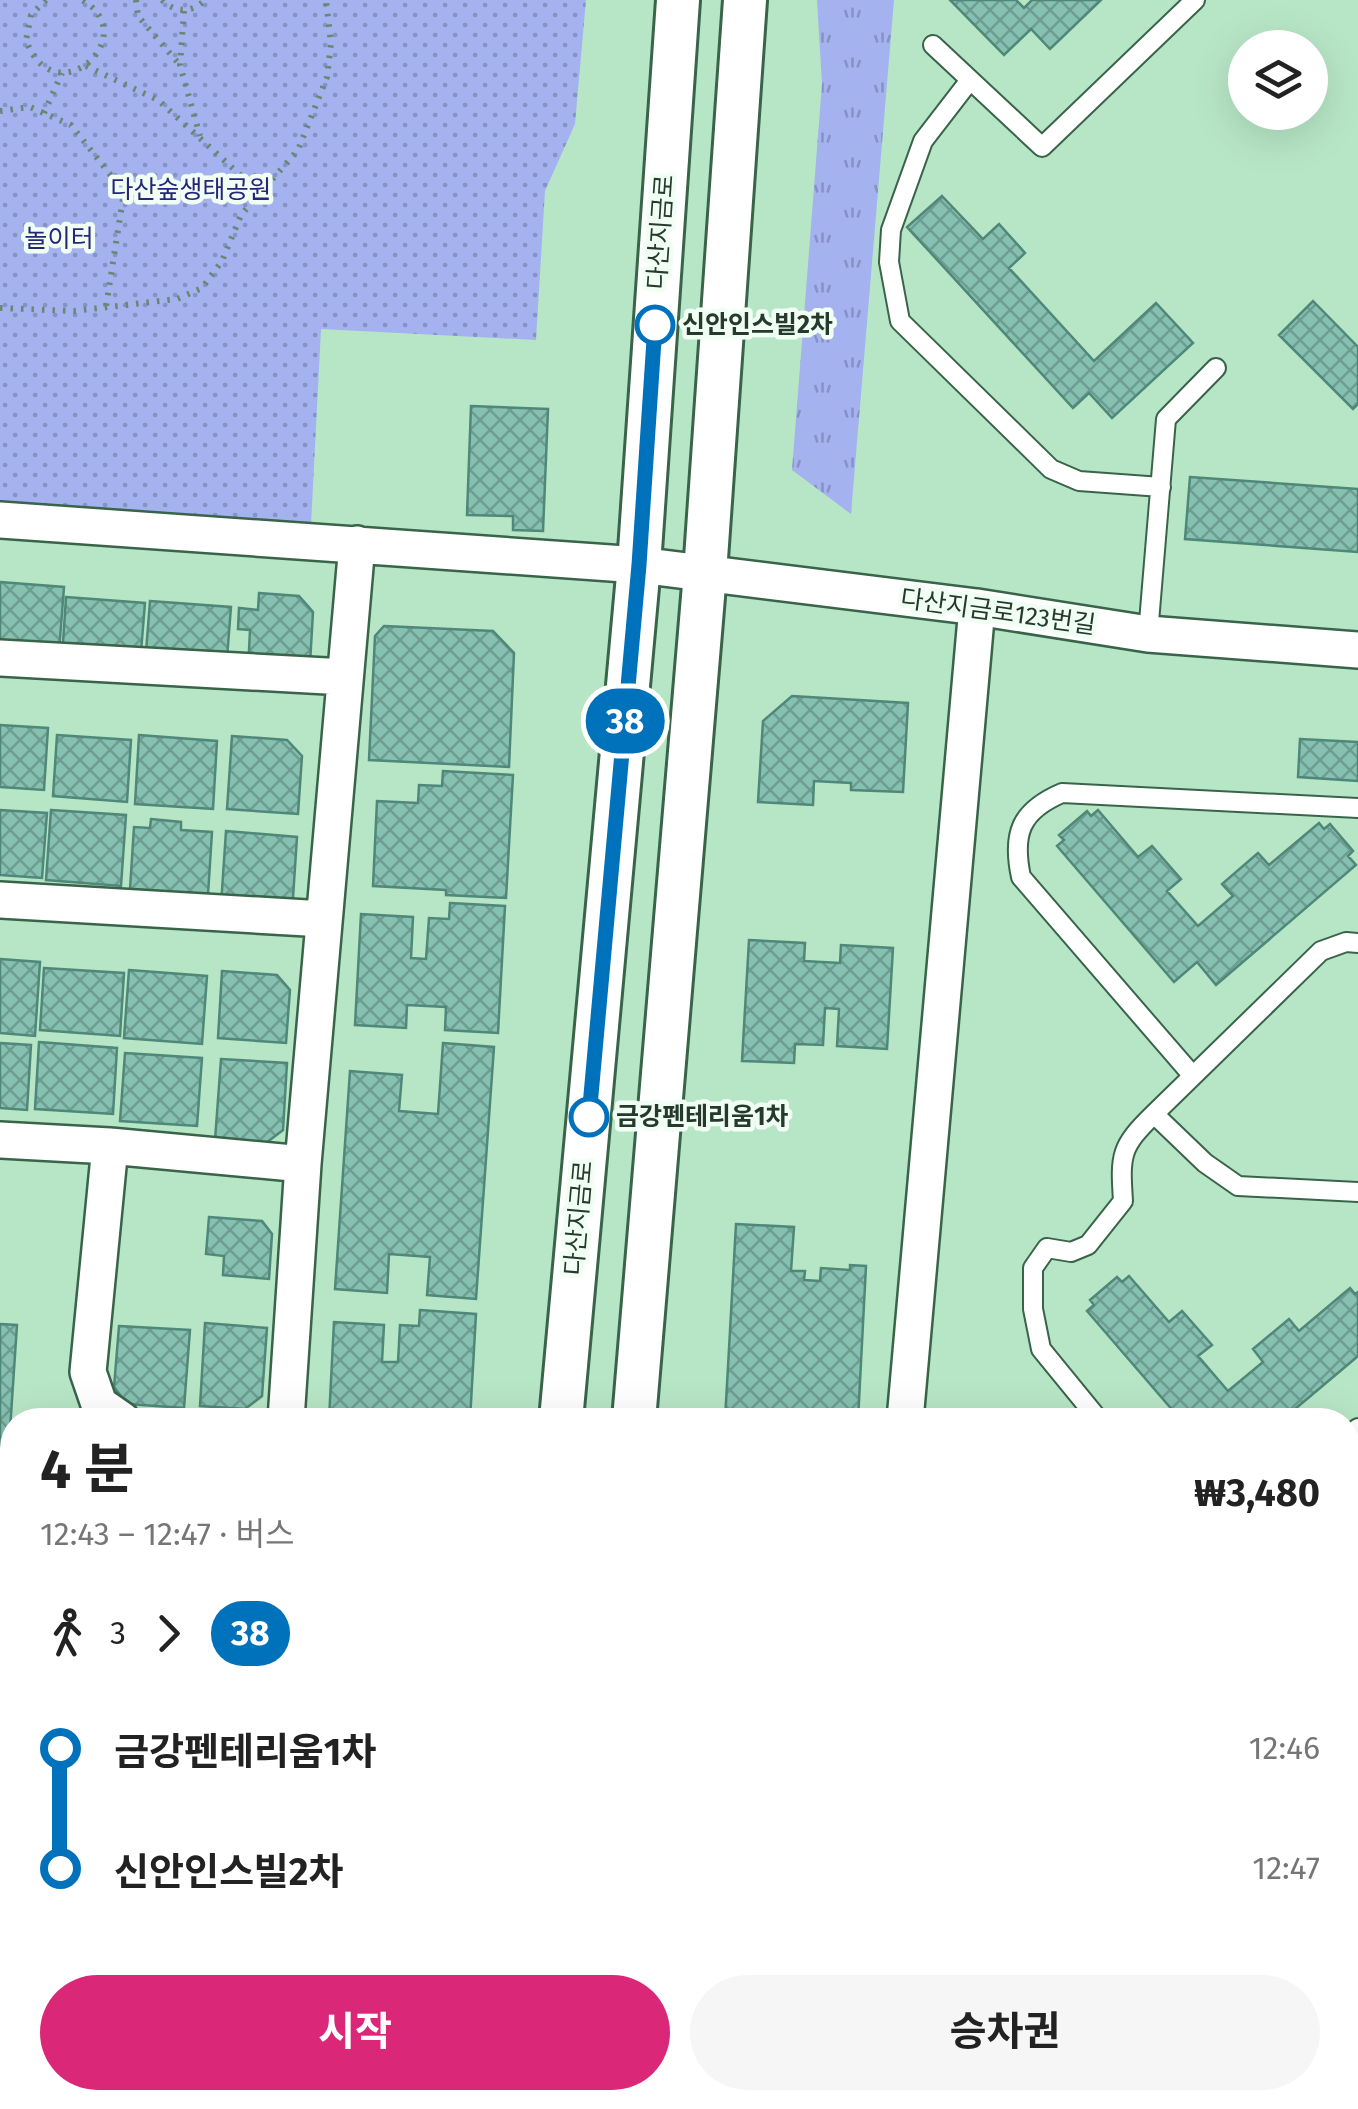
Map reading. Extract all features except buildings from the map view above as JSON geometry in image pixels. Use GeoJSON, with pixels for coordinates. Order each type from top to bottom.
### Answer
{"type":"FeatureCollection","features":[{"type":"Feature","properties":{"kind":"street","name":"다산지금로"},"geometry":{"type":"LineString","coordinates":[[562,1408],[639,565],[678,0]]}},
{"type":"Feature","properties":{"kind":"street"},"geometry":{"type":"LineString","coordinates":[[635,1408],[705,573],[745,0]]}},
{"type":"Feature","properties":{"kind":"street","name":"다산지금로123번길"},"geometry":{"type":"LineString","coordinates":[[0,520],[639,565],[977,607],[1148,634],[1358,650]]}},
{"type":"Feature","properties":{"kind":"street"},"geometry":{"type":"LineString","coordinates":[[287,1408],[303,1164],[357,544]]}},
{"type":"Feature","properties":{"kind":"street"},"geometry":{"type":"LineString","coordinates":[[906,1408],[977,607]]}},
{"type":"Feature","properties":{"kind":"street"},"geometry":{"type":"LineString","coordinates":[[0,658],[345,677]]}},
{"type":"Feature","properties":{"kind":"street"},"geometry":{"type":"LineString","coordinates":[[0,900],[324,919]]}},
{"type":"Feature","properties":{"kind":"street"},"geometry":{"type":"LineString","coordinates":[[0,1140],[303,1164]]}},
{"type":"Feature","properties":{"kind":"street"},"geometry":{"type":"LineString","coordinates":[[105,1408],[99,1404],[88,1372],[110,1146]]}},
{"type":"Feature","properties":{"kind":"lane"},"geometry":{"type":"LineString","coordinates":[[933,45],[1042,148],[1195,0]]}},
{"type":"Feature","properties":{"kind":"lane"},"geometry":{"type":"LineString","coordinates":[[970,80],[923,141],[891,230],[889,262],[900,321],[1051,469],[1078,481],[1162,486]]}},
{"type":"Feature","properties":{"kind":"lane"},"geometry":{"type":"LineString","coordinates":[[1148,634],[1166,419],[1216,368]]}},
{"type":"Feature","properties":{"kind":"lane"},"geometry":{"type":"LineString","coordinates":[[1192,1076],[1020,878],[1014,849],[1021,824],[1043,801],[1062,793],[1358,808]]}},
{"type":"Feature","properties":{"kind":"lane"},"geometry":{"type":"LineString","coordinates":[[1089,1408],[1041,1350],[1033,1309],[1033,1268],[1047,1248],[1071,1252],[1088,1245],[1123,1200],[1121,1158],[1135,1132],[1320,950],[1346,942],[1358,943]]}},
{"type":"Feature","properties":{"kind":"lane"},"geometry":{"type":"LineString","coordinates":[[1154,1114],[1205,1163],[1238,1186],[1358,1192]]}},
{"type":"Feature","properties":{"kind":"path"},"geometry":{"type":"LineString","coordinates":[[46,0],[31,14],[26,40],[39,63],[62,73],[86,66],[101,47],[104,35],[97,12],[82,0]]}},
{"type":"Feature","properties":{"kind":"path"},"geometry":{"type":"LineString","coordinates":[[97,12],[105,0]]}},
{"type":"Feature","properties":{"kind":"path"},"geometry":{"type":"LineString","coordinates":[[136,0],[138,16],[180,65]]}},
{"type":"Feature","properties":{"kind":"path"},"geometry":{"type":"LineString","coordinates":[[162,0],[174,9],[184,10],[194,9],[205,0]]}},
{"type":"Feature","properties":{"kind":"path"},"geometry":{"type":"LineString","coordinates":[[0,308],[74,311],[177,298],[202,288],[222,261],[241,215],[298,150],[327,77],[331,43],[326,0]]}},
{"type":"Feature","properties":{"kind":"path"},"geometry":{"type":"LineString","coordinates":[[184,10],[180,65],[201,139]]}},
{"type":"Feature","properties":{"kind":"path"},"geometry":{"type":"LineString","coordinates":[[86,66],[158,100],[260,193]]}},
{"type":"Feature","properties":{"kind":"path"},"geometry":{"type":"LineString","coordinates":[[44,113],[62,73]]}},
{"type":"Feature","properties":{"kind":"path"},"geometry":{"type":"LineString","coordinates":[[0,111],[30,106],[71,125],[124,192],[106,307]]}},
{"type":"Feature","properties":{"kind":"green space","name":"다산숲생태공원"},"geometry":{"type":"Polygon","coordinates":[[[0,0],[586,0],[575,124],[545,191],[536,340],[321,329],[311,525],[0,508],[0,0]]]}},
{"type":"Feature","properties":{"kind":"green space"},"geometry":{"type":"Polygon","coordinates":[[[817,0],[894,0],[851,514],[792,470],[822,84],[817,0]]]}},
{"type":"Feature","properties":{"kind":"bus line","name":"38"},"geometry":{"type":"LineString","coordinates":[[589,1117],[639,565],[655,325]]}},
{"type":"Feature","properties":{"kind":"place","name":"신안인스빌2차"},"geometry":{"type":"Point","coordinates":[655,325]}},
{"type":"Feature","properties":{"kind":"place","name":"금강펜테리움1차"},"geometry":{"type":"Point","coordinates":[589,1117]}},
{"type":"Feature","properties":{"kind":"park label","name":"놀이터"},"geometry":{"type":"Point","coordinates":[59,239]}}]}
